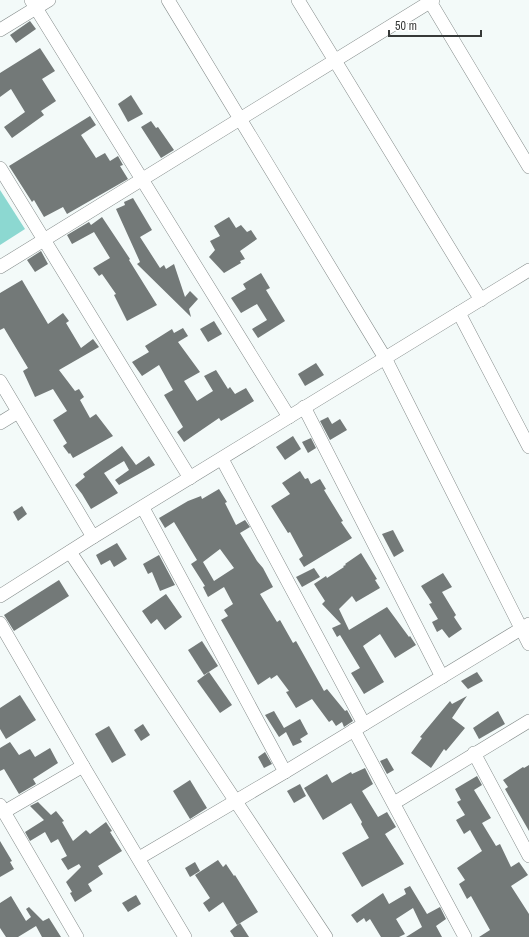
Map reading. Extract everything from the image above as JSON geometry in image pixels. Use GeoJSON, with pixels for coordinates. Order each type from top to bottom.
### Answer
{"type":"FeatureCollection","features":[{"type":"Feature","properties":{"kind":"street"},"geometry":{"type":"LineString","coordinates":[[0,30],[33,4],[49,0]]}},
{"type":"Feature","properties":{"kind":"street"},"geometry":{"type":"LineString","coordinates":[[168,0],[385,358],[525,626],[529,644]]}},
{"type":"Feature","properties":{"kind":"street"},"geometry":{"type":"LineString","coordinates":[[298,0],[481,300]]}},
{"type":"Feature","properties":{"kind":"street"},"geometry":{"type":"LineString","coordinates":[[0,267],[431,0],[529,167]]}},
{"type":"Feature","properties":{"kind":"street"},"geometry":{"type":"LineString","coordinates":[[33,4],[289,417]]}},
{"type":"Feature","properties":{"kind":"street"},"geometry":{"type":"LineString","coordinates":[[0,168],[190,478]]}},
{"type":"Feature","properties":{"kind":"street"},"geometry":{"type":"LineString","coordinates":[[1,594],[529,270]]}},
{"type":"Feature","properties":{"kind":"street"},"geometry":{"type":"LineString","coordinates":[[459,313],[529,447]]}},
{"type":"Feature","properties":{"kind":"street"},"geometry":{"type":"LineString","coordinates":[[0,382],[93,537]]}},
{"type":"Feature","properties":{"kind":"street"},"geometry":{"type":"LineString","coordinates":[[304,407],[442,677]]}},
{"type":"Feature","properties":{"kind":"street"},"geometry":{"type":"LineString","coordinates":[[0,423],[18,412]]}},
{"type":"Feature","properties":{"kind":"street"},"geometry":{"type":"LineString","coordinates":[[222,459],[359,727],[394,803],[465,937]]}},
{"type":"Feature","properties":{"kind":"street"},"geometry":{"type":"LineString","coordinates":[[143,508],[285,772]]}},
{"type":"Feature","properties":{"kind":"street"},"geometry":{"type":"LineString","coordinates":[[70,552],[236,802],[321,935]]}},
{"type":"Feature","properties":{"kind":"street"},"geometry":{"type":"LineString","coordinates":[[0,623],[82,766],[139,858],[185,937]]}},
{"type":"Feature","properties":{"kind":"street"},"geometry":{"type":"LineString","coordinates":[[139,858],[236,802],[525,626]]}},
{"type":"Feature","properties":{"kind":"street"},"geometry":{"type":"LineString","coordinates":[[394,803],[474,753],[529,721]]}},
{"type":"Feature","properties":{"kind":"street"},"geometry":{"type":"LineString","coordinates":[[474,753],[529,856]]}},
{"type":"Feature","properties":{"kind":"street"},"geometry":{"type":"LineString","coordinates":[[77,937],[2,808],[82,766]]}},
{"type":"Feature","properties":{"kind":"shaded area"},"geometry":{"type":"Polygon","coordinates":[[[0,190],[25,229],[0,245],[0,190]]]}},
{"type":"Feature","properties":{"kind":"building"},"geometry":{"type":"Polygon","coordinates":[[[30,21],[36,29],[16,43],[10,35],[30,21]]]}},
{"type":"Feature","properties":{"kind":"building"},"geometry":{"type":"Polygon","coordinates":[[[40,48],[55,71],[42,79],[56,101],[41,111],[44,115],[12,138],[4,127],[25,112],[11,89],[0,97],[0,73],[40,48]]]}},
{"type":"Feature","properties":{"kind":"building"},"geometry":{"type":"Polygon","coordinates":[[[131,95],[143,114],[128,122],[118,104],[131,95]]]}},
{"type":"Feature","properties":{"kind":"building"},"geometry":{"type":"Polygon","coordinates":[[[90,116],[96,125],[81,135],[96,158],[105,153],[110,161],[118,156],[123,165],[120,166],[128,179],[67,214],[63,207],[44,217],[34,200],[32,202],[9,166],[90,116]]]}},
{"type":"Feature","properties":{"kind":"building"},"geometry":{"type":"Polygon","coordinates":[[[151,121],[156,128],[158,127],[174,150],[161,158],[141,127],[151,121]]]}},
{"type":"Feature","properties":{"kind":"building"},"geometry":{"type":"Polygon","coordinates":[[[133,198],[152,230],[140,237],[160,268],[164,265],[166,269],[174,264],[185,297],[190,291],[198,299],[189,309],[191,317],[137,264],[140,262],[116,209],[125,205],[124,202],[133,198]]]}},
{"type":"Feature","properties":{"kind":"building"},"geometry":{"type":"Polygon","coordinates":[[[102,217],[130,259],[129,260],[157,305],[127,321],[114,295],[116,294],[102,274],[99,276],[93,268],[110,258],[94,232],[72,244],[67,235],[89,222],[91,225],[102,217]]]}},
{"type":"Feature","properties":{"kind":"building"},"geometry":{"type":"Polygon","coordinates":[[[229,217],[236,228],[241,225],[247,232],[251,230],[257,239],[240,251],[245,259],[224,273],[209,257],[215,250],[210,241],[220,236],[214,226],[229,217]]]}},
{"type":"Feature","properties":{"kind":"building"},"geometry":{"type":"Polygon","coordinates":[[[41,251],[48,264],[35,272],[27,260],[41,251]]]}},
{"type":"Feature","properties":{"kind":"building"},"geometry":{"type":"Polygon","coordinates":[[[261,273],[270,288],[266,290],[285,321],[258,338],[252,329],[267,320],[257,304],[241,313],[231,298],[246,289],[243,284],[261,273]]]}},
{"type":"Feature","properties":{"kind":"building"},"geometry":{"type":"Polygon","coordinates":[[[22,280],[48,324],[63,313],[69,321],[66,323],[81,348],[93,339],[99,347],[59,370],[75,391],[79,389],[84,397],[80,400],[90,418],[96,414],[113,436],[73,458],[63,446],[67,443],[53,420],[67,411],[53,389],[35,397],[23,371],[28,368],[4,328],[0,330],[0,293],[22,280]]]}},
{"type":"Feature","properties":{"kind":"building"},"geometry":{"type":"Polygon","coordinates":[[[214,321],[222,334],[208,342],[200,329],[214,321]]]}},
{"type":"Feature","properties":{"kind":"building"},"geometry":{"type":"Polygon","coordinates":[[[183,328],[188,336],[178,342],[200,372],[184,381],[197,401],[213,391],[204,376],[216,370],[228,389],[230,387],[235,394],[246,388],[254,401],[221,421],[219,418],[184,442],[177,432],[183,427],[164,395],[173,390],[159,365],[142,376],[132,362],[149,352],[145,346],[172,329],[174,333],[183,328]]]}},
{"type":"Feature","properties":{"kind":"building"},"geometry":{"type":"Polygon","coordinates":[[[316,363],[324,375],[305,386],[298,374],[316,363]]]}},
{"type":"Feature","properties":{"kind":"building"},"geometry":{"type":"Polygon","coordinates":[[[328,417],[332,424],[340,419],[347,430],[330,440],[320,421],[328,417]]]}},
{"type":"Feature","properties":{"kind":"building"},"geometry":{"type":"Polygon","coordinates":[[[293,436],[301,449],[285,460],[276,447],[293,436]]]}},
{"type":"Feature","properties":{"kind":"building"},"geometry":{"type":"Polygon","coordinates":[[[311,438],[316,448],[308,453],[302,442],[311,438]]]}},
{"type":"Feature","properties":{"kind":"building"},"geometry":{"type":"Polygon","coordinates":[[[122,446],[136,465],[149,456],[155,465],[119,485],[115,480],[129,470],[124,461],[104,473],[118,493],[91,509],[75,485],[85,477],[83,474],[122,446]]]}},
{"type":"Feature","properties":{"kind":"building"},"geometry":{"type":"Polygon","coordinates":[[[300,471],[305,479],[308,478],[311,484],[320,479],[326,489],[324,490],[343,521],[341,522],[352,538],[304,567],[299,559],[303,556],[290,532],[288,533],[271,506],[290,494],[282,483],[300,471]]]}},
{"type":"Feature","properties":{"kind":"building"},"geometry":{"type":"Polygon","coordinates":[[[219,489],[227,502],[225,503],[236,525],[245,520],[250,527],[240,533],[263,568],[273,587],[260,594],[277,622],[280,620],[293,643],[296,641],[324,691],[327,689],[345,711],[347,710],[353,721],[344,727],[342,722],[336,726],[332,720],[329,722],[312,699],[296,708],[286,692],[289,691],[277,675],[271,679],[270,677],[258,685],[221,620],[228,616],[224,610],[233,604],[224,587],[208,597],[203,587],[205,586],[191,564],[197,560],[174,522],[165,528],[159,518],[188,501],[201,496],[202,499],[219,489]],[[220,549],[203,562],[214,581],[234,568],[220,549]]]}},
{"type":"Feature","properties":{"kind":"building"},"geometry":{"type":"Polygon","coordinates":[[[22,506],[27,514],[18,521],[13,512],[22,506]]]}},
{"type":"Feature","properties":{"kind":"building"},"geometry":{"type":"Polygon","coordinates":[[[393,530],[404,551],[394,557],[382,534],[393,530]]]}},
{"type":"Feature","properties":{"kind":"building"},"geometry":{"type":"Polygon","coordinates":[[[117,543],[127,559],[114,567],[110,560],[101,565],[96,555],[117,543]]]}},
{"type":"Feature","properties":{"kind":"building"},"geometry":{"type":"Polygon","coordinates":[[[361,553],[377,579],[375,580],[380,588],[356,602],[352,596],[339,609],[349,630],[387,607],[416,645],[395,658],[380,634],[363,646],[384,682],[364,694],[351,673],[360,668],[340,635],[337,637],[332,628],[341,624],[322,604],[325,601],[314,584],[344,567],[343,566],[346,565],[345,564],[361,553]]]}},
{"type":"Feature","properties":{"kind":"building"},"geometry":{"type":"Polygon","coordinates":[[[159,555],[175,585],[160,591],[152,572],[148,574],[143,564],[159,555]]]}},
{"type":"Feature","properties":{"kind":"building"},"geometry":{"type":"Polygon","coordinates":[[[314,568],[320,577],[302,587],[296,577],[314,568]]]}},
{"type":"Feature","properties":{"kind":"building"},"geometry":{"type":"Polygon","coordinates":[[[443,573],[452,587],[442,592],[456,615],[454,617],[462,629],[449,638],[442,629],[437,632],[432,622],[438,619],[429,604],[432,603],[421,586],[443,573]]]}},
{"type":"Feature","properties":{"kind":"building"},"geometry":{"type":"Polygon","coordinates":[[[59,580],[69,596],[14,631],[4,615],[59,580]]]}},
{"type":"Feature","properties":{"kind":"building"},"geometry":{"type":"Polygon","coordinates":[[[166,594],[182,617],[165,630],[157,619],[151,624],[142,611],[166,594]]]}},
{"type":"Feature","properties":{"kind":"building"},"geometry":{"type":"Polygon","coordinates":[[[202,641],[218,666],[204,675],[188,650],[202,641]]]}},
{"type":"Feature","properties":{"kind":"building"},"geometry":{"type":"Polygon","coordinates":[[[209,672],[232,705],[220,713],[197,681],[209,672]]]}},
{"type":"Feature","properties":{"kind":"building"},"geometry":{"type":"Polygon","coordinates":[[[477,672],[483,681],[468,689],[461,681],[477,672]]]}},
{"type":"Feature","properties":{"kind":"building"},"geometry":{"type":"Polygon","coordinates":[[[20,695],[36,720],[6,739],[0,729],[0,708],[20,695]]]}},
{"type":"Feature","properties":{"kind":"building"},"geometry":{"type":"Polygon","coordinates":[[[467,696],[452,718],[465,728],[446,751],[444,749],[431,768],[411,753],[422,738],[420,737],[450,701],[452,704],[467,696]]]}},
{"type":"Feature","properties":{"kind":"building"},"geometry":{"type":"Polygon","coordinates":[[[274,711],[284,728],[300,719],[308,734],[300,739],[302,742],[293,746],[286,732],[279,737],[265,715],[274,711]]]}},
{"type":"Feature","properties":{"kind":"building"},"geometry":{"type":"Polygon","coordinates":[[[498,711],[505,724],[479,739],[473,728],[498,711]]]}},
{"type":"Feature","properties":{"kind":"building"},"geometry":{"type":"Polygon","coordinates":[[[143,724],[150,735],[141,741],[134,730],[143,724]]]}},
{"type":"Feature","properties":{"kind":"building"},"geometry":{"type":"Polygon","coordinates":[[[109,726],[126,755],[112,763],[95,734],[109,726]]]}},
{"type":"Feature","properties":{"kind":"building"},"geometry":{"type":"Polygon","coordinates":[[[10,742],[19,755],[30,749],[35,757],[50,748],[58,763],[33,779],[36,784],[19,794],[4,769],[0,771],[0,748],[10,742]]]}},
{"type":"Feature","properties":{"kind":"building"},"geometry":{"type":"Polygon","coordinates":[[[265,752],[272,764],[264,768],[258,757],[265,752]]]}},
{"type":"Feature","properties":{"kind":"building"},"geometry":{"type":"Polygon","coordinates":[[[387,758],[394,770],[387,774],[380,761],[387,758]]]}},
{"type":"Feature","properties":{"kind":"building"},"geometry":{"type":"Polygon","coordinates":[[[529,765],[529,831],[505,789],[508,787],[503,780],[523,767],[524,768],[529,765]]]}},
{"type":"Feature","properties":{"kind":"building"},"geometry":{"type":"Polygon","coordinates":[[[365,768],[373,784],[362,791],[378,817],[387,812],[396,827],[385,834],[404,864],[362,887],[342,853],[369,838],[351,803],[323,820],[304,788],[327,774],[332,783],[351,772],[352,774],[365,768]]]}},
{"type":"Feature","properties":{"kind":"building"},"geometry":{"type":"Polygon","coordinates":[[[477,776],[482,785],[474,790],[491,818],[482,823],[496,846],[500,844],[511,867],[519,862],[528,875],[511,886],[529,914],[529,937],[479,937],[490,930],[471,896],[467,899],[459,884],[465,880],[457,868],[482,851],[470,830],[464,834],[456,820],[465,815],[457,802],[461,800],[455,789],[477,776]]]}},
{"type":"Feature","properties":{"kind":"building"},"geometry":{"type":"Polygon","coordinates":[[[190,780],[207,808],[190,819],[173,791],[190,780]]]}},
{"type":"Feature","properties":{"kind":"building"},"geometry":{"type":"Polygon","coordinates":[[[300,784],[306,796],[294,803],[287,791],[300,784]]]}},
{"type":"Feature","properties":{"kind":"building"},"geometry":{"type":"Polygon","coordinates":[[[38,802],[51,815],[56,811],[64,821],[62,822],[73,841],[86,830],[90,834],[106,822],[112,831],[110,832],[122,851],[98,866],[103,874],[88,884],[92,891],[75,902],[70,893],[72,892],[66,882],[81,867],[79,864],[68,870],[61,859],[67,856],[58,839],[51,843],[45,832],[30,841],[25,832],[44,820],[30,806],[38,802]]]}},
{"type":"Feature","properties":{"kind":"building"},"geometry":{"type":"Polygon","coordinates":[[[0,841],[12,861],[10,862],[14,869],[0,877],[0,841]]]}},
{"type":"Feature","properties":{"kind":"building"},"geometry":{"type":"Polygon","coordinates":[[[218,860],[223,867],[226,864],[234,876],[235,875],[258,912],[237,925],[223,902],[209,912],[203,903],[210,898],[195,875],[218,860]]]}},
{"type":"Feature","properties":{"kind":"building"},"geometry":{"type":"Polygon","coordinates":[[[195,862],[200,871],[190,877],[185,868],[195,862]]]}},
{"type":"Feature","properties":{"kind":"building"},"geometry":{"type":"Polygon","coordinates":[[[410,886],[427,914],[440,907],[446,919],[436,926],[442,937],[406,937],[422,927],[413,908],[396,919],[405,934],[399,937],[381,937],[370,919],[366,922],[364,918],[357,923],[351,915],[383,893],[389,904],[406,894],[404,889],[410,886]]]}},
{"type":"Feature","properties":{"kind":"building"},"geometry":{"type":"Polygon","coordinates":[[[136,895],[141,904],[128,912],[122,903],[136,895]]]}},
{"type":"Feature","properties":{"kind":"building"},"geometry":{"type":"Polygon","coordinates":[[[11,896],[26,921],[31,917],[26,909],[29,907],[43,921],[49,918],[61,937],[42,937],[36,926],[18,937],[6,937],[0,928],[0,903],[11,896]]]}},
{"type":"Feature","properties":{"kind":"building"},"geometry":{"type":"Polygon","coordinates":[[[240,923],[249,937],[234,937],[230,931],[240,923]]]}}]}
